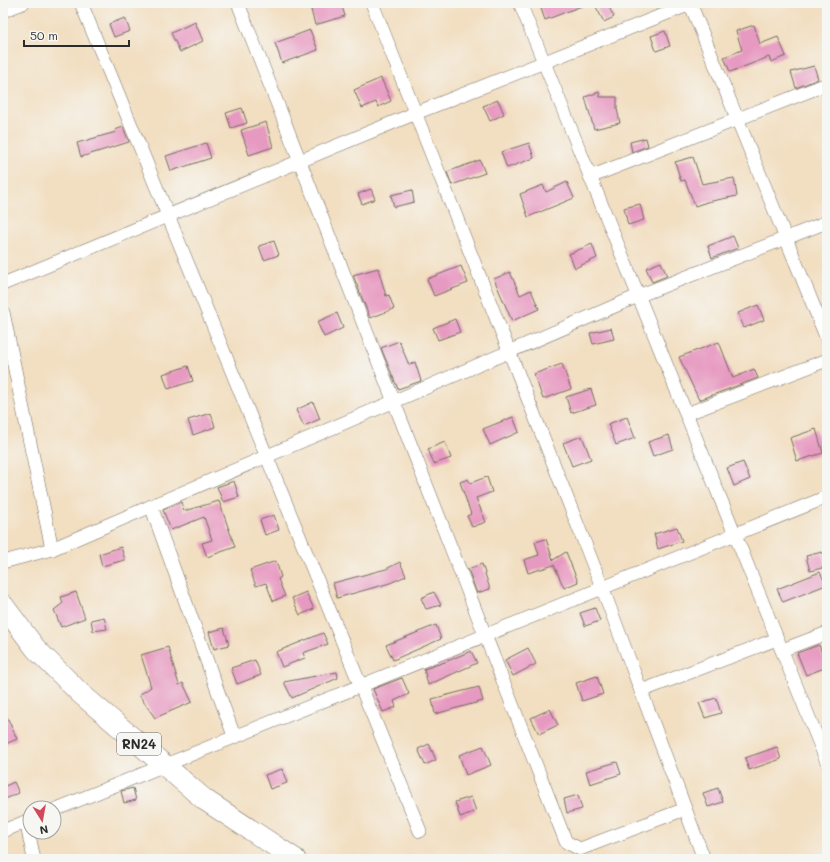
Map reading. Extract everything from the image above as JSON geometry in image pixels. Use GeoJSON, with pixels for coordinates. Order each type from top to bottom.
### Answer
{"type":"FeatureCollection","features":[{"type":"Feature","properties":{"kind":"main road","name":"RN24"},"geometry":{"type":"LineString","coordinates":[[3,605],[36,649],[80,693],[205,800],[295,859]]}},
{"type":"Feature","properties":{"kind":"street"},"geometry":{"type":"LineString","coordinates":[[3,11],[23,3]]}},
{"type":"Feature","properties":{"kind":"street"},"geometry":{"type":"LineString","coordinates":[[81,3],[420,831]]}},
{"type":"Feature","properties":{"kind":"street"},"geometry":{"type":"LineString","coordinates":[[238,3],[566,842],[580,849],[685,809]]}},
{"type":"Feature","properties":{"kind":"street"},"geometry":{"type":"LineString","coordinates":[[372,3],[602,587],[704,859]]}},
{"type":"Feature","properties":{"kind":"street"},"geometry":{"type":"LineString","coordinates":[[520,3],[827,762]]}},
{"type":"Feature","properties":{"kind":"street"},"geometry":{"type":"LineString","coordinates":[[3,284],[543,61],[691,3],[827,340]]}},
{"type":"Feature","properties":{"kind":"street"},"geometry":{"type":"LineString","coordinates":[[590,177],[827,84]]}},
{"type":"Feature","properties":{"kind":"street"},"geometry":{"type":"LineString","coordinates":[[3,562],[52,549],[638,296],[827,222]]}},
{"type":"Feature","properties":{"kind":"street"},"geometry":{"type":"LineString","coordinates":[[3,312],[52,549]]}},
{"type":"Feature","properties":{"kind":"street"},"geometry":{"type":"LineString","coordinates":[[686,414],[827,360]]}},
{"type":"Feature","properties":{"kind":"street"},"geometry":{"type":"LineString","coordinates":[[62,807],[734,533],[827,497]]}},
{"type":"Feature","properties":{"kind":"street"},"geometry":{"type":"LineString","coordinates":[[151,506],[234,736]]}},
{"type":"Feature","properties":{"kind":"street"},"geometry":{"type":"LineString","coordinates":[[641,691],[779,645],[827,633]]}},
{"type":"Feature","properties":{"kind":"street"},"geometry":{"type":"LineString","coordinates":[[3,831],[22,823]]}},
{"type":"Feature","properties":{"kind":"street"},"geometry":{"type":"LineString","coordinates":[[31,840],[34,859]]}},
{"type":"Feature","properties":{"kind":"building"},"geometry":{"type":"Polygon","coordinates":[[[320,3],[341,3],[345,16],[315,25],[310,6],[320,3]]]}},
{"type":"Feature","properties":{"kind":"building"},"geometry":{"type":"Polygon","coordinates":[[[539,3],[586,3],[587,4],[545,20],[539,3]]]}},
{"type":"Feature","properties":{"kind":"building"},"geometry":{"type":"Polygon","coordinates":[[[594,3],[607,3],[614,17],[604,22],[594,3]]]}},
{"type":"Feature","properties":{"kind":"building"},"geometry":{"type":"Polygon","coordinates":[[[125,18],[130,31],[114,37],[109,24],[125,18]]]}},
{"type":"Feature","properties":{"kind":"building"},"geometry":{"type":"Polygon","coordinates":[[[195,22],[203,41],[180,52],[171,33],[195,22]]]}},
{"type":"Feature","properties":{"kind":"building"},"geometry":{"type":"Polygon","coordinates":[[[754,25],[760,44],[778,37],[786,56],[771,62],[769,57],[730,72],[724,57],[742,50],[736,31],[754,25]]]}},
{"type":"Feature","properties":{"kind":"building"},"geometry":{"type":"Polygon","coordinates":[[[310,30],[318,50],[282,63],[275,43],[310,30]]]}},
{"type":"Feature","properties":{"kind":"building"},"geometry":{"type":"Polygon","coordinates":[[[665,31],[670,46],[656,51],[651,36],[665,31]]]}},
{"type":"Feature","properties":{"kind":"building"},"geometry":{"type":"Polygon","coordinates":[[[814,66],[818,79],[796,88],[791,72],[814,66]]]}},
{"type":"Feature","properties":{"kind":"building"},"geometry":{"type":"Polygon","coordinates":[[[381,78],[391,101],[378,107],[376,102],[362,108],[354,90],[381,78]]]}},
{"type":"Feature","properties":{"kind":"building"},"geometry":{"type":"Polygon","coordinates":[[[599,92],[600,97],[617,97],[617,109],[620,123],[594,129],[585,97],[599,92]]]}},
{"type":"Feature","properties":{"kind":"building"},"geometry":{"type":"Polygon","coordinates":[[[498,100],[504,114],[490,121],[483,106],[498,100]]]}},
{"type":"Feature","properties":{"kind":"building"},"geometry":{"type":"Polygon","coordinates":[[[242,108],[247,123],[231,128],[226,113],[242,108]]]}},
{"type":"Feature","properties":{"kind":"building"},"geometry":{"type":"Polygon","coordinates":[[[266,122],[273,147],[249,155],[241,130],[266,122]]]}},
{"type":"Feature","properties":{"kind":"building"},"geometry":{"type":"Polygon","coordinates":[[[123,127],[129,142],[81,157],[77,143],[116,132],[115,130],[123,127]]]}},
{"type":"Feature","properties":{"kind":"building"},"geometry":{"type":"Polygon","coordinates":[[[646,138],[648,146],[632,152],[630,142],[646,138]]]}},
{"type":"Feature","properties":{"kind":"building"},"geometry":{"type":"Polygon","coordinates":[[[206,143],[211,158],[171,171],[166,156],[206,143]]]}},
{"type":"Feature","properties":{"kind":"building"},"geometry":{"type":"Polygon","coordinates":[[[529,143],[534,158],[507,168],[501,152],[529,143]]]}},
{"type":"Feature","properties":{"kind":"building"},"geometry":{"type":"Polygon","coordinates":[[[693,157],[702,184],[734,178],[737,196],[695,206],[685,180],[681,181],[675,162],[693,157]]]}},
{"type":"Feature","properties":{"kind":"building"},"geometry":{"type":"Polygon","coordinates":[[[480,160],[485,173],[452,185],[447,172],[480,160]]]}},
{"type":"Feature","properties":{"kind":"building"},"geometry":{"type":"Polygon","coordinates":[[[567,182],[574,198],[528,217],[520,194],[543,185],[546,192],[567,182]]]}},
{"type":"Feature","properties":{"kind":"building"},"geometry":{"type":"Polygon","coordinates":[[[371,189],[375,199],[362,204],[358,194],[371,189]]]}},
{"type":"Feature","properties":{"kind":"building"},"geometry":{"type":"Polygon","coordinates":[[[412,190],[414,202],[394,207],[391,195],[412,190]]]}},
{"type":"Feature","properties":{"kind":"building"},"geometry":{"type":"Polygon","coordinates":[[[640,204],[644,220],[628,225],[624,208],[640,204]]]}},
{"type":"Feature","properties":{"kind":"building"},"geometry":{"type":"Polygon","coordinates":[[[733,236],[738,248],[712,258],[708,246],[733,236]]]}},
{"type":"Feature","properties":{"kind":"building"},"geometry":{"type":"Polygon","coordinates":[[[274,241],[279,255],[264,260],[259,246],[274,241]]]}},
{"type":"Feature","properties":{"kind":"building"},"geometry":{"type":"Polygon","coordinates":[[[592,244],[597,258],[575,268],[569,254],[592,244]]]}},
{"type":"Feature","properties":{"kind":"building"},"geometry":{"type":"Polygon","coordinates":[[[661,262],[667,276],[652,282],[646,268],[661,262]]]}},
{"type":"Feature","properties":{"kind":"building"},"geometry":{"type":"Polygon","coordinates":[[[461,266],[468,283],[434,296],[427,279],[461,266]]]}},
{"type":"Feature","properties":{"kind":"building"},"geometry":{"type":"Polygon","coordinates":[[[378,268],[386,296],[389,295],[394,309],[370,318],[353,275],[378,268]]]}},
{"type":"Feature","properties":{"kind":"building"},"geometry":{"type":"Polygon","coordinates":[[[510,272],[520,295],[531,290],[539,309],[512,321],[494,279],[510,272]]]}},
{"type":"Feature","properties":{"kind":"building"},"geometry":{"type":"Polygon","coordinates":[[[758,305],[764,320],[744,328],[738,313],[758,305]]]}},
{"type":"Feature","properties":{"kind":"building"},"geometry":{"type":"Polygon","coordinates":[[[337,313],[343,328],[324,337],[317,322],[337,313]]]}},
{"type":"Feature","properties":{"kind":"building"},"geometry":{"type":"Polygon","coordinates":[[[455,319],[460,332],[438,340],[433,328],[455,319]]]}},
{"type":"Feature","properties":{"kind":"building"},"geometry":{"type":"Polygon","coordinates":[[[611,328],[614,339],[593,344],[590,333],[611,328]]]}},
{"type":"Feature","properties":{"kind":"building"},"geometry":{"type":"Polygon","coordinates":[[[399,341],[409,365],[415,362],[421,381],[398,389],[381,348],[399,341]]]}},
{"type":"Feature","properties":{"kind":"building"},"geometry":{"type":"Polygon","coordinates":[[[719,342],[733,378],[754,369],[758,378],[699,400],[679,357],[719,342]]]}},
{"type":"Feature","properties":{"kind":"building"},"geometry":{"type":"Polygon","coordinates":[[[562,364],[571,389],[543,399],[534,374],[562,364]]]}},
{"type":"Feature","properties":{"kind":"building"},"geometry":{"type":"Polygon","coordinates":[[[188,366],[193,381],[168,389],[163,374],[188,366]]]}},
{"type":"Feature","properties":{"kind":"building"},"geometry":{"type":"Polygon","coordinates":[[[591,389],[596,405],[571,413],[566,397],[591,389]]]}},
{"type":"Feature","properties":{"kind":"building"},"geometry":{"type":"Polygon","coordinates":[[[313,402],[320,419],[304,426],[296,410],[313,402]]]}},
{"type":"Feature","properties":{"kind":"building"},"geometry":{"type":"Polygon","coordinates":[[[211,413],[215,427],[193,435],[188,420],[211,413]]]}},
{"type":"Feature","properties":{"kind":"building"},"geometry":{"type":"Polygon","coordinates":[[[513,417],[519,432],[490,445],[483,429],[513,417]]]}},
{"type":"Feature","properties":{"kind":"building"},"geometry":{"type":"Polygon","coordinates":[[[627,417],[635,438],[616,445],[608,424],[627,417]]]}},
{"type":"Feature","properties":{"kind":"building"},"geometry":{"type":"Polygon","coordinates":[[[816,429],[823,453],[797,461],[790,438],[816,429]]]}},
{"type":"Feature","properties":{"kind":"building"},"geometry":{"type":"Polygon","coordinates":[[[669,435],[673,449],[653,456],[648,442],[669,435]]]}},
{"type":"Feature","properties":{"kind":"building"},"geometry":{"type":"Polygon","coordinates":[[[582,436],[591,459],[572,466],[563,443],[582,436]]]}},
{"type":"Feature","properties":{"kind":"building"},"geometry":{"type":"Polygon","coordinates":[[[445,442],[451,458],[434,464],[428,449],[445,442]]]}},
{"type":"Feature","properties":{"kind":"building"},"geometry":{"type":"Polygon","coordinates":[[[743,462],[750,479],[734,486],[727,468],[743,462]]]}},
{"type":"Feature","properties":{"kind":"building"},"geometry":{"type":"Polygon","coordinates":[[[487,477],[492,492],[476,498],[486,522],[472,527],[467,516],[471,514],[460,482],[468,479],[470,483],[487,477]]]}},
{"type":"Feature","properties":{"kind":"building"},"geometry":{"type":"Polygon","coordinates":[[[234,481],[239,497],[223,502],[217,487],[234,481]]]}},
{"type":"Feature","properties":{"kind":"building"},"geometry":{"type":"Polygon","coordinates":[[[219,501],[235,547],[207,557],[202,543],[212,540],[204,517],[171,530],[163,510],[181,502],[184,511],[219,501]]]}},
{"type":"Feature","properties":{"kind":"building"},"geometry":{"type":"Polygon","coordinates":[[[274,515],[279,530],[265,535],[260,520],[274,515]]]}},
{"type":"Feature","properties":{"kind":"building"},"geometry":{"type":"Polygon","coordinates":[[[677,527],[682,541],[658,549],[654,534],[677,527]]]}},
{"type":"Feature","properties":{"kind":"building"},"geometry":{"type":"Polygon","coordinates":[[[546,539],[553,560],[566,552],[578,582],[564,588],[554,565],[528,573],[524,560],[539,555],[535,542],[546,539]]]}},
{"type":"Feature","properties":{"kind":"building"},"geometry":{"type":"Polygon","coordinates":[[[121,547],[125,560],[102,566],[99,554],[121,547]]]}},
{"type":"Feature","properties":{"kind":"building"},"geometry":{"type":"Polygon","coordinates":[[[822,552],[826,567],[810,571],[806,556],[822,552]]]}},
{"type":"Feature","properties":{"kind":"building"},"geometry":{"type":"Polygon","coordinates":[[[276,561],[281,577],[278,579],[285,596],[273,601],[266,583],[256,586],[250,570],[276,561]]]}},
{"type":"Feature","properties":{"kind":"building"},"geometry":{"type":"Polygon","coordinates":[[[400,562],[406,576],[390,583],[337,598],[333,583],[386,569],[400,562]]]}},
{"type":"Feature","properties":{"kind":"building"},"geometry":{"type":"Polygon","coordinates":[[[482,564],[490,589],[477,593],[468,569],[482,564]]]}},
{"type":"Feature","properties":{"kind":"building"},"geometry":{"type":"Polygon","coordinates":[[[820,572],[826,585],[783,602],[777,589],[820,572]]]}},
{"type":"Feature","properties":{"kind":"building"},"geometry":{"type":"Polygon","coordinates":[[[76,592],[85,618],[61,627],[54,610],[63,603],[61,597],[76,592]]]}},
{"type":"Feature","properties":{"kind":"building"},"geometry":{"type":"Polygon","coordinates":[[[306,592],[314,609],[300,615],[292,598],[306,592]]]}},
{"type":"Feature","properties":{"kind":"building"},"geometry":{"type":"Polygon","coordinates":[[[434,592],[441,605],[426,609],[421,598],[434,592]]]}},
{"type":"Feature","properties":{"kind":"building"},"geometry":{"type":"Polygon","coordinates":[[[595,608],[600,621],[585,626],[580,613],[595,608]]]}},
{"type":"Feature","properties":{"kind":"building"},"geometry":{"type":"Polygon","coordinates":[[[104,617],[107,629],[93,631],[91,620],[104,617]]]}},
{"type":"Feature","properties":{"kind":"building"},"geometry":{"type":"Polygon","coordinates":[[[436,625],[441,639],[393,660],[386,645],[436,625]]]}},
{"type":"Feature","properties":{"kind":"building"},"geometry":{"type":"Polygon","coordinates":[[[224,628],[229,645],[214,649],[209,632],[224,628]]]}},
{"type":"Feature","properties":{"kind":"building"},"geometry":{"type":"Polygon","coordinates":[[[323,633],[328,644],[303,653],[305,658],[282,667],[276,652],[323,633]]]}},
{"type":"Feature","properties":{"kind":"building"},"geometry":{"type":"Polygon","coordinates":[[[819,645],[827,667],[806,675],[797,653],[819,645]]]}},
{"type":"Feature","properties":{"kind":"building"},"geometry":{"type":"Polygon","coordinates":[[[168,647],[179,685],[183,683],[192,702],[155,718],[139,695],[151,687],[141,655],[168,647]]]}},
{"type":"Feature","properties":{"kind":"building"},"geometry":{"type":"Polygon","coordinates":[[[528,648],[536,664],[513,676],[505,660],[528,648]]]}},
{"type":"Feature","properties":{"kind":"building"},"geometry":{"type":"Polygon","coordinates":[[[471,651],[477,663],[428,685],[424,669],[471,651]]]}},
{"type":"Feature","properties":{"kind":"building"},"geometry":{"type":"Polygon","coordinates":[[[255,660],[261,675],[237,684],[231,668],[255,660]]]}},
{"type":"Feature","properties":{"kind":"building"},"geometry":{"type":"Polygon","coordinates":[[[337,672],[338,678],[292,698],[284,682],[337,672]]]}},
{"type":"Feature","properties":{"kind":"building"},"geometry":{"type":"Polygon","coordinates":[[[597,676],[603,694],[582,701],[576,683],[597,676]]]}},
{"type":"Feature","properties":{"kind":"building"},"geometry":{"type":"Polygon","coordinates":[[[402,678],[409,694],[394,701],[396,707],[383,712],[373,689],[402,678]]]}},
{"type":"Feature","properties":{"kind":"building"},"geometry":{"type":"Polygon","coordinates":[[[479,687],[483,701],[435,714],[432,699],[479,687]]]}},
{"type":"Feature","properties":{"kind":"building"},"geometry":{"type":"Polygon","coordinates":[[[716,698],[721,713],[705,718],[699,703],[716,698]]]}},
{"type":"Feature","properties":{"kind":"building"},"geometry":{"type":"Polygon","coordinates":[[[3,708],[17,739],[3,745],[3,708]]]}},
{"type":"Feature","properties":{"kind":"building"},"geometry":{"type":"Polygon","coordinates":[[[550,709],[558,725],[539,734],[531,718],[550,709]]]}},
{"type":"Feature","properties":{"kind":"building"},"geometry":{"type":"Polygon","coordinates":[[[429,744],[436,760],[425,765],[418,749],[429,744]]]}},
{"type":"Feature","properties":{"kind":"building"},"geometry":{"type":"Polygon","coordinates":[[[483,746],[491,765],[466,775],[459,755],[483,746]]]}},
{"type":"Feature","properties":{"kind":"building"},"geometry":{"type":"Polygon","coordinates":[[[777,747],[781,759],[749,770],[745,758],[777,747]]]}},
{"type":"Feature","properties":{"kind":"building"},"geometry":{"type":"Polygon","coordinates":[[[617,762],[621,774],[590,784],[586,771],[617,762]]]}},
{"type":"Feature","properties":{"kind":"building"},"geometry":{"type":"Polygon","coordinates":[[[282,769],[287,783],[270,789],[265,775],[282,769]]]}},
{"type":"Feature","properties":{"kind":"building"},"geometry":{"type":"Polygon","coordinates":[[[14,782],[19,793],[3,800],[3,787],[14,782]]]}},
{"type":"Feature","properties":{"kind":"building"},"geometry":{"type":"Polygon","coordinates":[[[133,788],[136,800],[124,803],[121,791],[133,788]]]}},
{"type":"Feature","properties":{"kind":"building"},"geometry":{"type":"Polygon","coordinates":[[[718,788],[723,802],[708,807],[703,793],[718,788]]]}},
{"type":"Feature","properties":{"kind":"building"},"geometry":{"type":"Polygon","coordinates":[[[578,795],[582,809],[567,813],[564,799],[578,795]]]}},
{"type":"Feature","properties":{"kind":"building"},"geometry":{"type":"Polygon","coordinates":[[[471,797],[476,811],[460,817],[455,802],[471,797]]]}}]}
